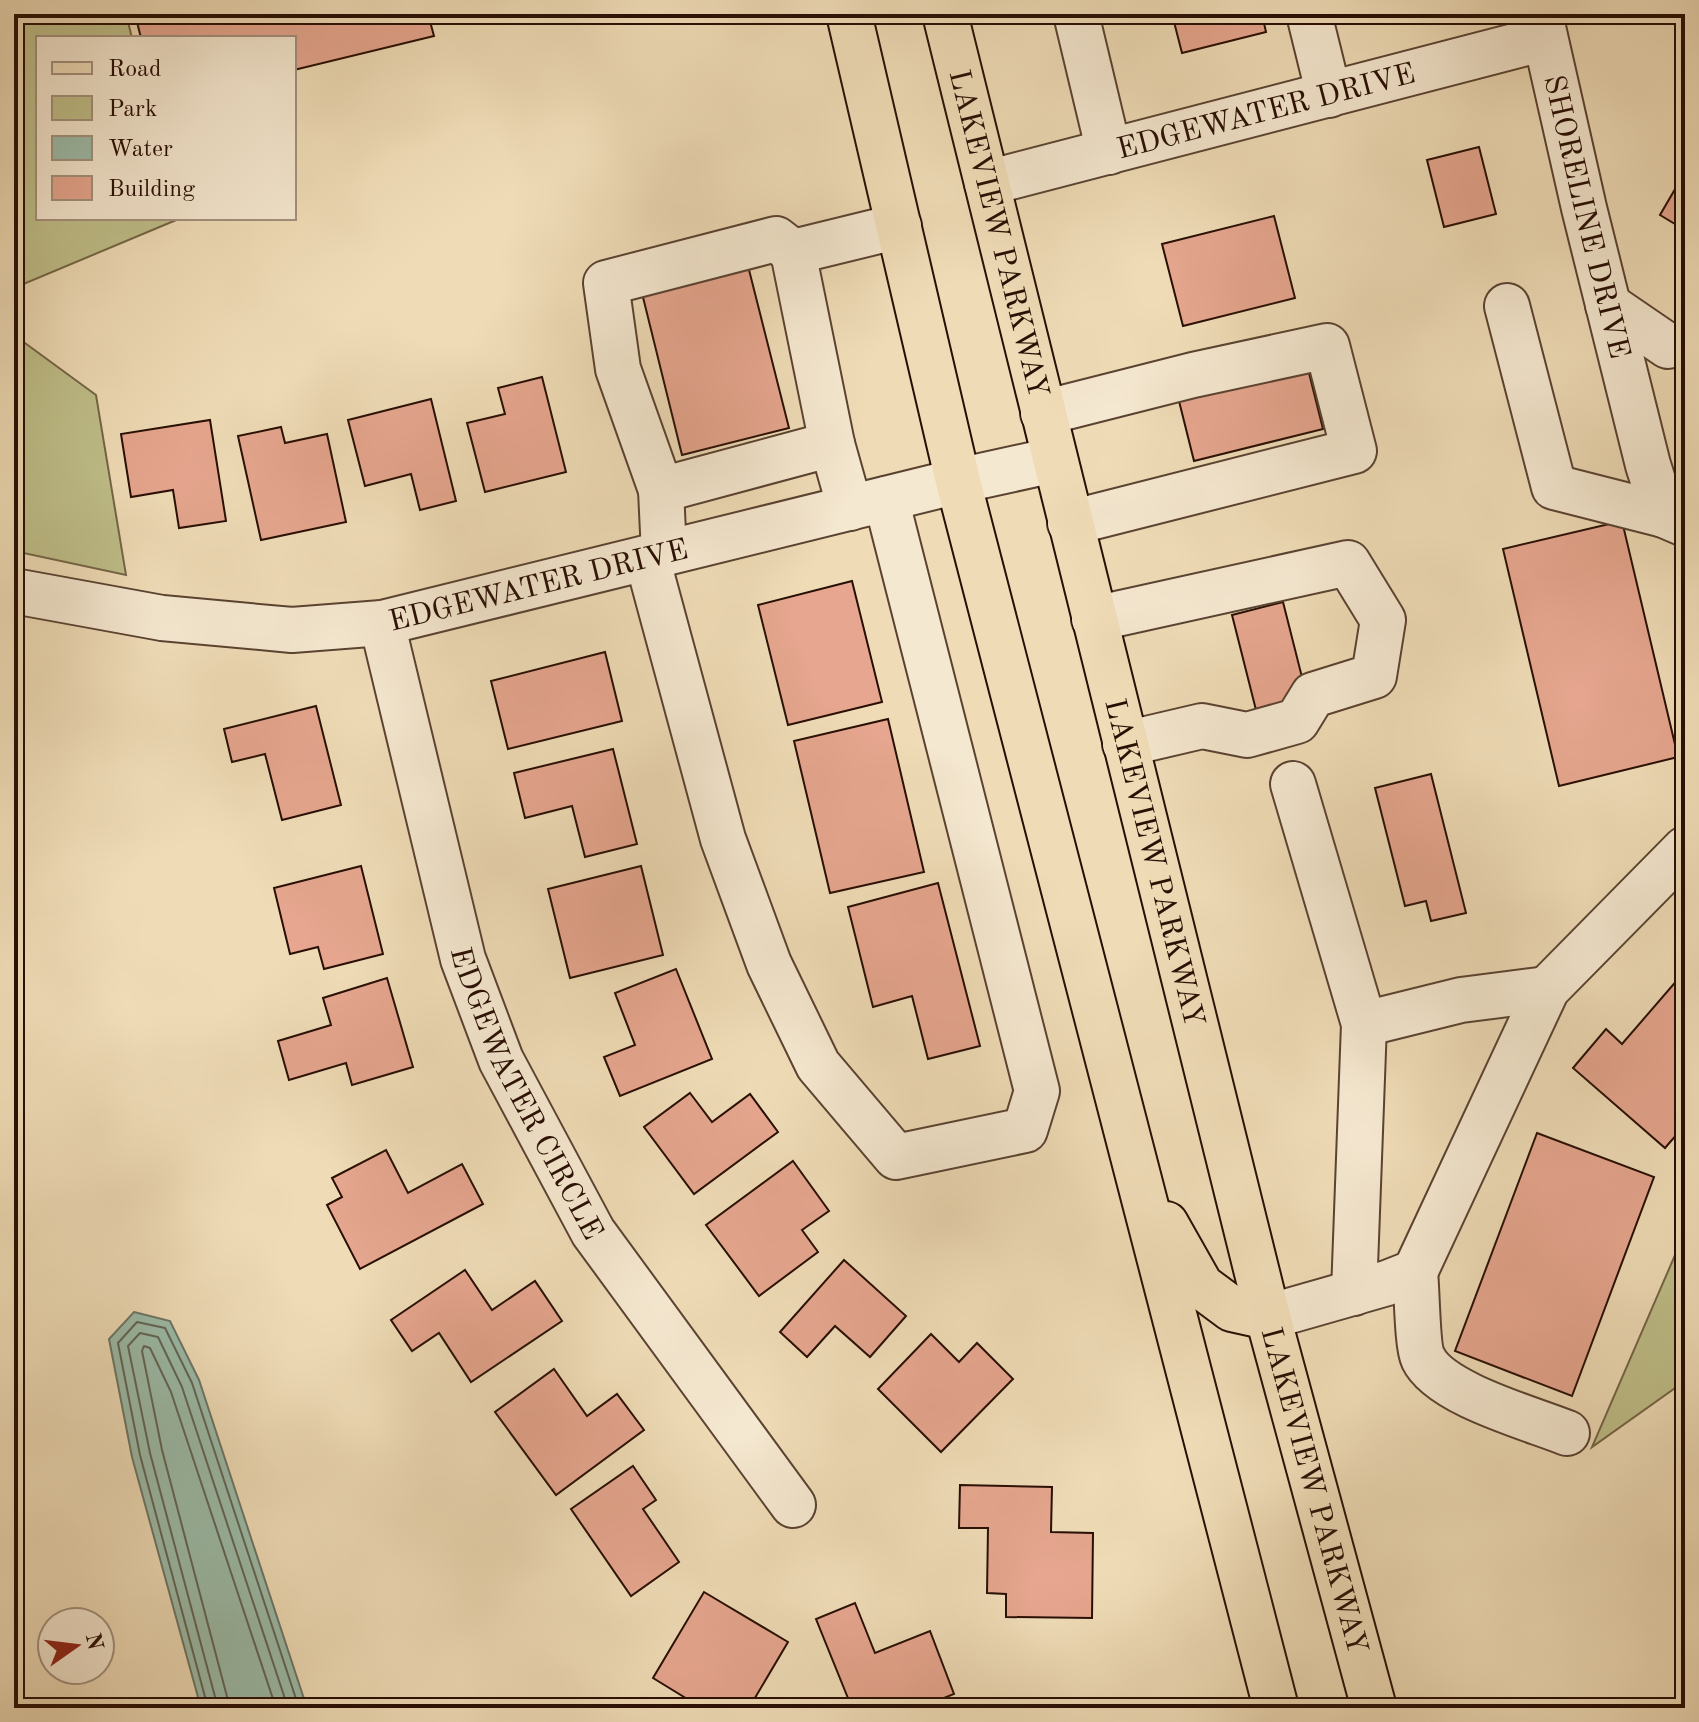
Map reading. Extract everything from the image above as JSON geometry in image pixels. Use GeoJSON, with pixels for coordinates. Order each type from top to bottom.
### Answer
{"type":"FeatureCollection","features":[{"type":"Feature","properties":{"kind":"main road"},"geometry":{"type":"LineString","coordinates":[[849,14],[958,481],[1276,1708]]}},
{"type":"Feature","properties":{"kind":"main road","name":"LAKEVIEW PARKWAY"},"geometry":{"type":"LineString","coordinates":[[945,14],[1268,1317],[1374,1708]]}},
{"type":"Feature","properties":{"kind":"main road"},"geometry":{"type":"LineString","coordinates":[[1112,1075],[1169,1232],[1201,1286],[1232,1309],[1268,1317]]}},
{"type":"Feature","properties":{"kind":"street"},"geometry":{"type":"LineString","coordinates":[[1076,14],[1109,152]]}},
{"type":"Feature","properties":{"kind":"street"},"geometry":{"type":"LineString","coordinates":[[1309,14],[1329,95]]}},
{"type":"Feature","properties":{"kind":"street","name":"EDGEWATER DRIVE"},"geometry":{"type":"LineString","coordinates":[[987,183],[1329,95],[1542,26]]}},
{"type":"Feature","properties":{"kind":"street","name":"SHORELINE DRIVE"},"geometry":{"type":"LineString","coordinates":[[1542,26],[1636,417],[1675,520]]}},
{"type":"Feature","properties":{"kind":"street"},"geometry":{"type":"LineString","coordinates":[[793,252],[899,226]]}},
{"type":"Feature","properties":{"kind":"street"},"geometry":{"type":"LineString","coordinates":[[776,239],[793,252],[832,444],[868,503],[1037,1091],[1025,1130],[896,1157],[818,1065],[769,964],[723,839],[656,556],[661,490],[618,369],[606,283],[776,239]]}},
{"type":"Feature","properties":{"kind":"street"},"geometry":{"type":"LineString","coordinates":[[1608,305],[1668,346]]}},
{"type":"Feature","properties":{"kind":"street"},"geometry":{"type":"LineString","coordinates":[[1507,306],[1554,487],[1675,520]]}},
{"type":"Feature","properties":{"kind":"street"},"geometry":{"type":"LineString","coordinates":[[1043,413],[1193,375],[1327,346],[1354,451],[1070,523]]}},
{"type":"Feature","properties":{"kind":"street"},"geometry":{"type":"LineString","coordinates":[[661,490],[832,444]]}},
{"type":"Feature","properties":{"kind":"street","name":"EDGEWATER DRIVE"},"geometry":{"type":"LineString","coordinates":[[14,591],[162,618],[292,630],[382,623],[1054,460]]}},
{"type":"Feature","properties":{"kind":"street"},"geometry":{"type":"LineString","coordinates":[[1094,619],[1348,563],[1383,620],[1374,676],[1313,695],[1297,721],[1247,735],[1202,726],[1125,744]]}},
{"type":"Feature","properties":{"kind":"street","name":"EDGEWATER CIRCLE"},"geometry":{"type":"LineString","coordinates":[[382,623],[463,959],[501,1060],[593,1232],[793,1505]]}},
{"type":"Feature","properties":{"kind":"street"},"geometry":{"type":"LineString","coordinates":[[1293,784],[1364,1024],[1385,1283],[1422,1356],[1438,1379],[1567,1433]]}},
{"type":"Feature","properties":{"kind":"street"},"geometry":{"type":"LineString","coordinates":[[1268,1317],[1385,1283],[1547,989],[1685,849]]}},
{"type":"Feature","properties":{"kind":"street"},"geometry":{"type":"LineString","coordinates":[[1364,1024],[1461,1000],[1547,989]]}},
{"type":"Feature","properties":{"kind":"green space"},"geometry":{"type":"Polygon","coordinates":[[[14,14],[126,14],[132,36],[36,36],[36,220],[176,220],[14,288],[14,14]]]}},
{"type":"Feature","properties":{"kind":"green space"},"geometry":{"type":"Polygon","coordinates":[[[14,335],[96,395],[126,575],[14,551],[14,335]]]}},
{"type":"Feature","properties":{"kind":"green space"},"geometry":{"type":"Polygon","coordinates":[[[1685,1232],[1685,1381],[1592,1447],[1685,1232]]]}},
{"type":"Feature","properties":{"kind":"water"},"geometry":{"type":"Polygon","coordinates":[[[134,1312],[170,1321],[199,1380],[307,1708],[201,1708],[132,1457],[109,1339],[134,1312]]]}},
{"type":"Feature","properties":{"kind":"building"},"geometry":{"type":"Polygon","coordinates":[[[135,14],[428,14],[434,36],[296,70],[296,36],[140,36],[135,14]]]}},
{"type":"Feature","properties":{"kind":"building"},"geometry":{"type":"Polygon","coordinates":[[[1172,14],[1262,14],[1266,32],[1182,53],[1172,14]]]}},
{"type":"Feature","properties":{"kind":"building"},"geometry":{"type":"Polygon","coordinates":[[[1479,147],[1496,214],[1444,227],[1427,160],[1479,147]]]}},
{"type":"Feature","properties":{"kind":"building"},"geometry":{"type":"Polygon","coordinates":[[[1685,172],[1685,230],[1660,215],[1685,172]]]}},
{"type":"Feature","properties":{"kind":"building"},"geometry":{"type":"Polygon","coordinates":[[[1274,216],[1295,298],[1183,326],[1162,244],[1274,216]]]}},
{"type":"Feature","properties":{"kind":"building"},"geometry":{"type":"Polygon","coordinates":[[[745,254],[789,428],[682,455],[639,281],[745,254]]]}},
{"type":"Feature","properties":{"kind":"building"},"geometry":{"type":"Polygon","coordinates":[[[1306,361],[1323,429],[1194,461],[1177,393],[1306,361]]]}},
{"type":"Feature","properties":{"kind":"building"},"geometry":{"type":"Polygon","coordinates":[[[542,377],[566,472],[485,492],[467,423],[505,414],[498,388],[542,377]]]}},
{"type":"Feature","properties":{"kind":"building"},"geometry":{"type":"Polygon","coordinates":[[[431,399],[456,501],[420,510],[411,474],[365,486],[348,420],[431,399]]]}},
{"type":"Feature","properties":{"kind":"building"},"geometry":{"type":"Polygon","coordinates":[[[210,420],[226,521],[179,528],[173,490],[131,497],[121,434],[210,420]]]}},
{"type":"Feature","properties":{"kind":"building"},"geometry":{"type":"Polygon","coordinates":[[[281,427],[285,443],[327,434],[346,522],[261,540],[238,436],[281,427]]]}},
{"type":"Feature","properties":{"kind":"building"},"geometry":{"type":"Polygon","coordinates":[[[1622,521],[1678,757],[1559,786],[1503,549],[1622,521]]]}},
{"type":"Feature","properties":{"kind":"building"},"geometry":{"type":"Polygon","coordinates":[[[852,581],[882,702],[788,725],[758,605],[852,581]]]}},
{"type":"Feature","properties":{"kind":"building"},"geometry":{"type":"Polygon","coordinates":[[[1283,602],[1307,697],[1256,710],[1232,615],[1283,602]]]}},
{"type":"Feature","properties":{"kind":"building"},"geometry":{"type":"Polygon","coordinates":[[[605,652],[622,721],[508,749],[491,681],[605,652]]]}},
{"type":"Feature","properties":{"kind":"building"},"geometry":{"type":"Polygon","coordinates":[[[316,706],[341,805],[282,820],[265,754],[232,762],[224,729],[316,706]]]}},
{"type":"Feature","properties":{"kind":"building"},"geometry":{"type":"Polygon","coordinates":[[[888,719],[924,872],[830,893],[794,741],[888,719]]]}},
{"type":"Feature","properties":{"kind":"building"},"geometry":{"type":"Polygon","coordinates":[[[613,749],[637,844],[585,857],[572,806],[525,818],[514,773],[613,749]]]}},
{"type":"Feature","properties":{"kind":"building"},"geometry":{"type":"Polygon","coordinates":[[[1431,774],[1466,913],[1431,921],[1426,901],[1405,906],[1375,788],[1431,774]]]}},
{"type":"Feature","properties":{"kind":"building"},"geometry":{"type":"Polygon","coordinates":[[[361,866],[383,954],[324,969],[318,947],[290,954],[274,888],[361,866]]]}},
{"type":"Feature","properties":{"kind":"building"},"geometry":{"type":"Polygon","coordinates":[[[641,866],[663,955],[570,978],[548,889],[641,866]]]}},
{"type":"Feature","properties":{"kind":"building"},"geometry":{"type":"Polygon","coordinates":[[[938,883],[980,1046],[928,1059],[912,996],[873,1007],[848,907],[938,883]]]}},
{"type":"Feature","properties":{"kind":"building"},"geometry":{"type":"Polygon","coordinates":[[[676,969],[712,1059],[620,1096],[604,1057],[635,1045],[615,993],[676,969]]]}},
{"type":"Feature","properties":{"kind":"building"},"geometry":{"type":"Polygon","coordinates":[[[1685,971],[1685,1125],[1665,1148],[1573,1068],[1606,1029],[1622,1044],[1685,971]]]}},
{"type":"Feature","properties":{"kind":"building"},"geometry":{"type":"Polygon","coordinates":[[[387,978],[413,1067],[352,1085],[346,1063],[289,1080],[278,1041],[331,1025],[323,998],[387,978]]]}},
{"type":"Feature","properties":{"kind":"building"},"geometry":{"type":"Polygon","coordinates":[[[690,1093],[712,1122],[750,1094],[778,1132],[694,1194],[644,1127],[690,1093]]]}},
{"type":"Feature","properties":{"kind":"building"},"geometry":{"type":"Polygon","coordinates":[[[1537,1133],[1654,1177],[1572,1396],[1455,1351],[1537,1133]]]}},
{"type":"Feature","properties":{"kind":"building"},"geometry":{"type":"Polygon","coordinates":[[[386,1150],[408,1193],[462,1164],[483,1204],[360,1269],[327,1205],[342,1197],[332,1178],[386,1150]]]}},
{"type":"Feature","properties":{"kind":"building"},"geometry":{"type":"Polygon","coordinates":[[[793,1161],[829,1211],[802,1230],[818,1252],[759,1296],[706,1225],[793,1161]]]}},
{"type":"Feature","properties":{"kind":"building"},"geometry":{"type":"Polygon","coordinates":[[[844,1260],[906,1316],[870,1357],[835,1326],[807,1357],[780,1332],[844,1260]]]}},
{"type":"Feature","properties":{"kind":"building"},"geometry":{"type":"Polygon","coordinates":[[[465,1270],[492,1310],[535,1281],[562,1321],[471,1382],[439,1333],[412,1351],[391,1320],[465,1270]]]}},
{"type":"Feature","properties":{"kind":"building"},"geometry":{"type":"Polygon","coordinates":[[[931,1334],[959,1362],[977,1343],[1013,1379],[941,1452],[878,1389],[931,1334]]]}},
{"type":"Feature","properties":{"kind":"building"},"geometry":{"type":"Polygon","coordinates":[[[554,1369],[587,1416],[617,1394],[644,1430],[556,1495],[495,1412],[554,1369]]]}},
{"type":"Feature","properties":{"kind":"building"},"geometry":{"type":"Polygon","coordinates":[[[633,1466],[656,1500],[643,1509],[679,1562],[631,1596],[571,1509],[633,1466]]]}},
{"type":"Feature","properties":{"kind":"building"},"geometry":{"type":"Polygon","coordinates":[[[960,1485],[1052,1487],[1051,1532],[1093,1533],[1092,1618],[1006,1617],[1006,1594],[987,1593],[988,1528],[959,1528],[960,1485]]]}},
{"type":"Feature","properties":{"kind":"building"},"geometry":{"type":"Polygon","coordinates":[[[704,1592],[788,1642],[749,1708],[702,1708],[653,1678],[704,1592]]]}},
{"type":"Feature","properties":{"kind":"building"},"geometry":{"type":"Polygon","coordinates":[[[855,1603],[875,1653],[930,1631],[954,1694],[919,1708],[852,1708],[816,1619],[855,1603]]]}}]}
